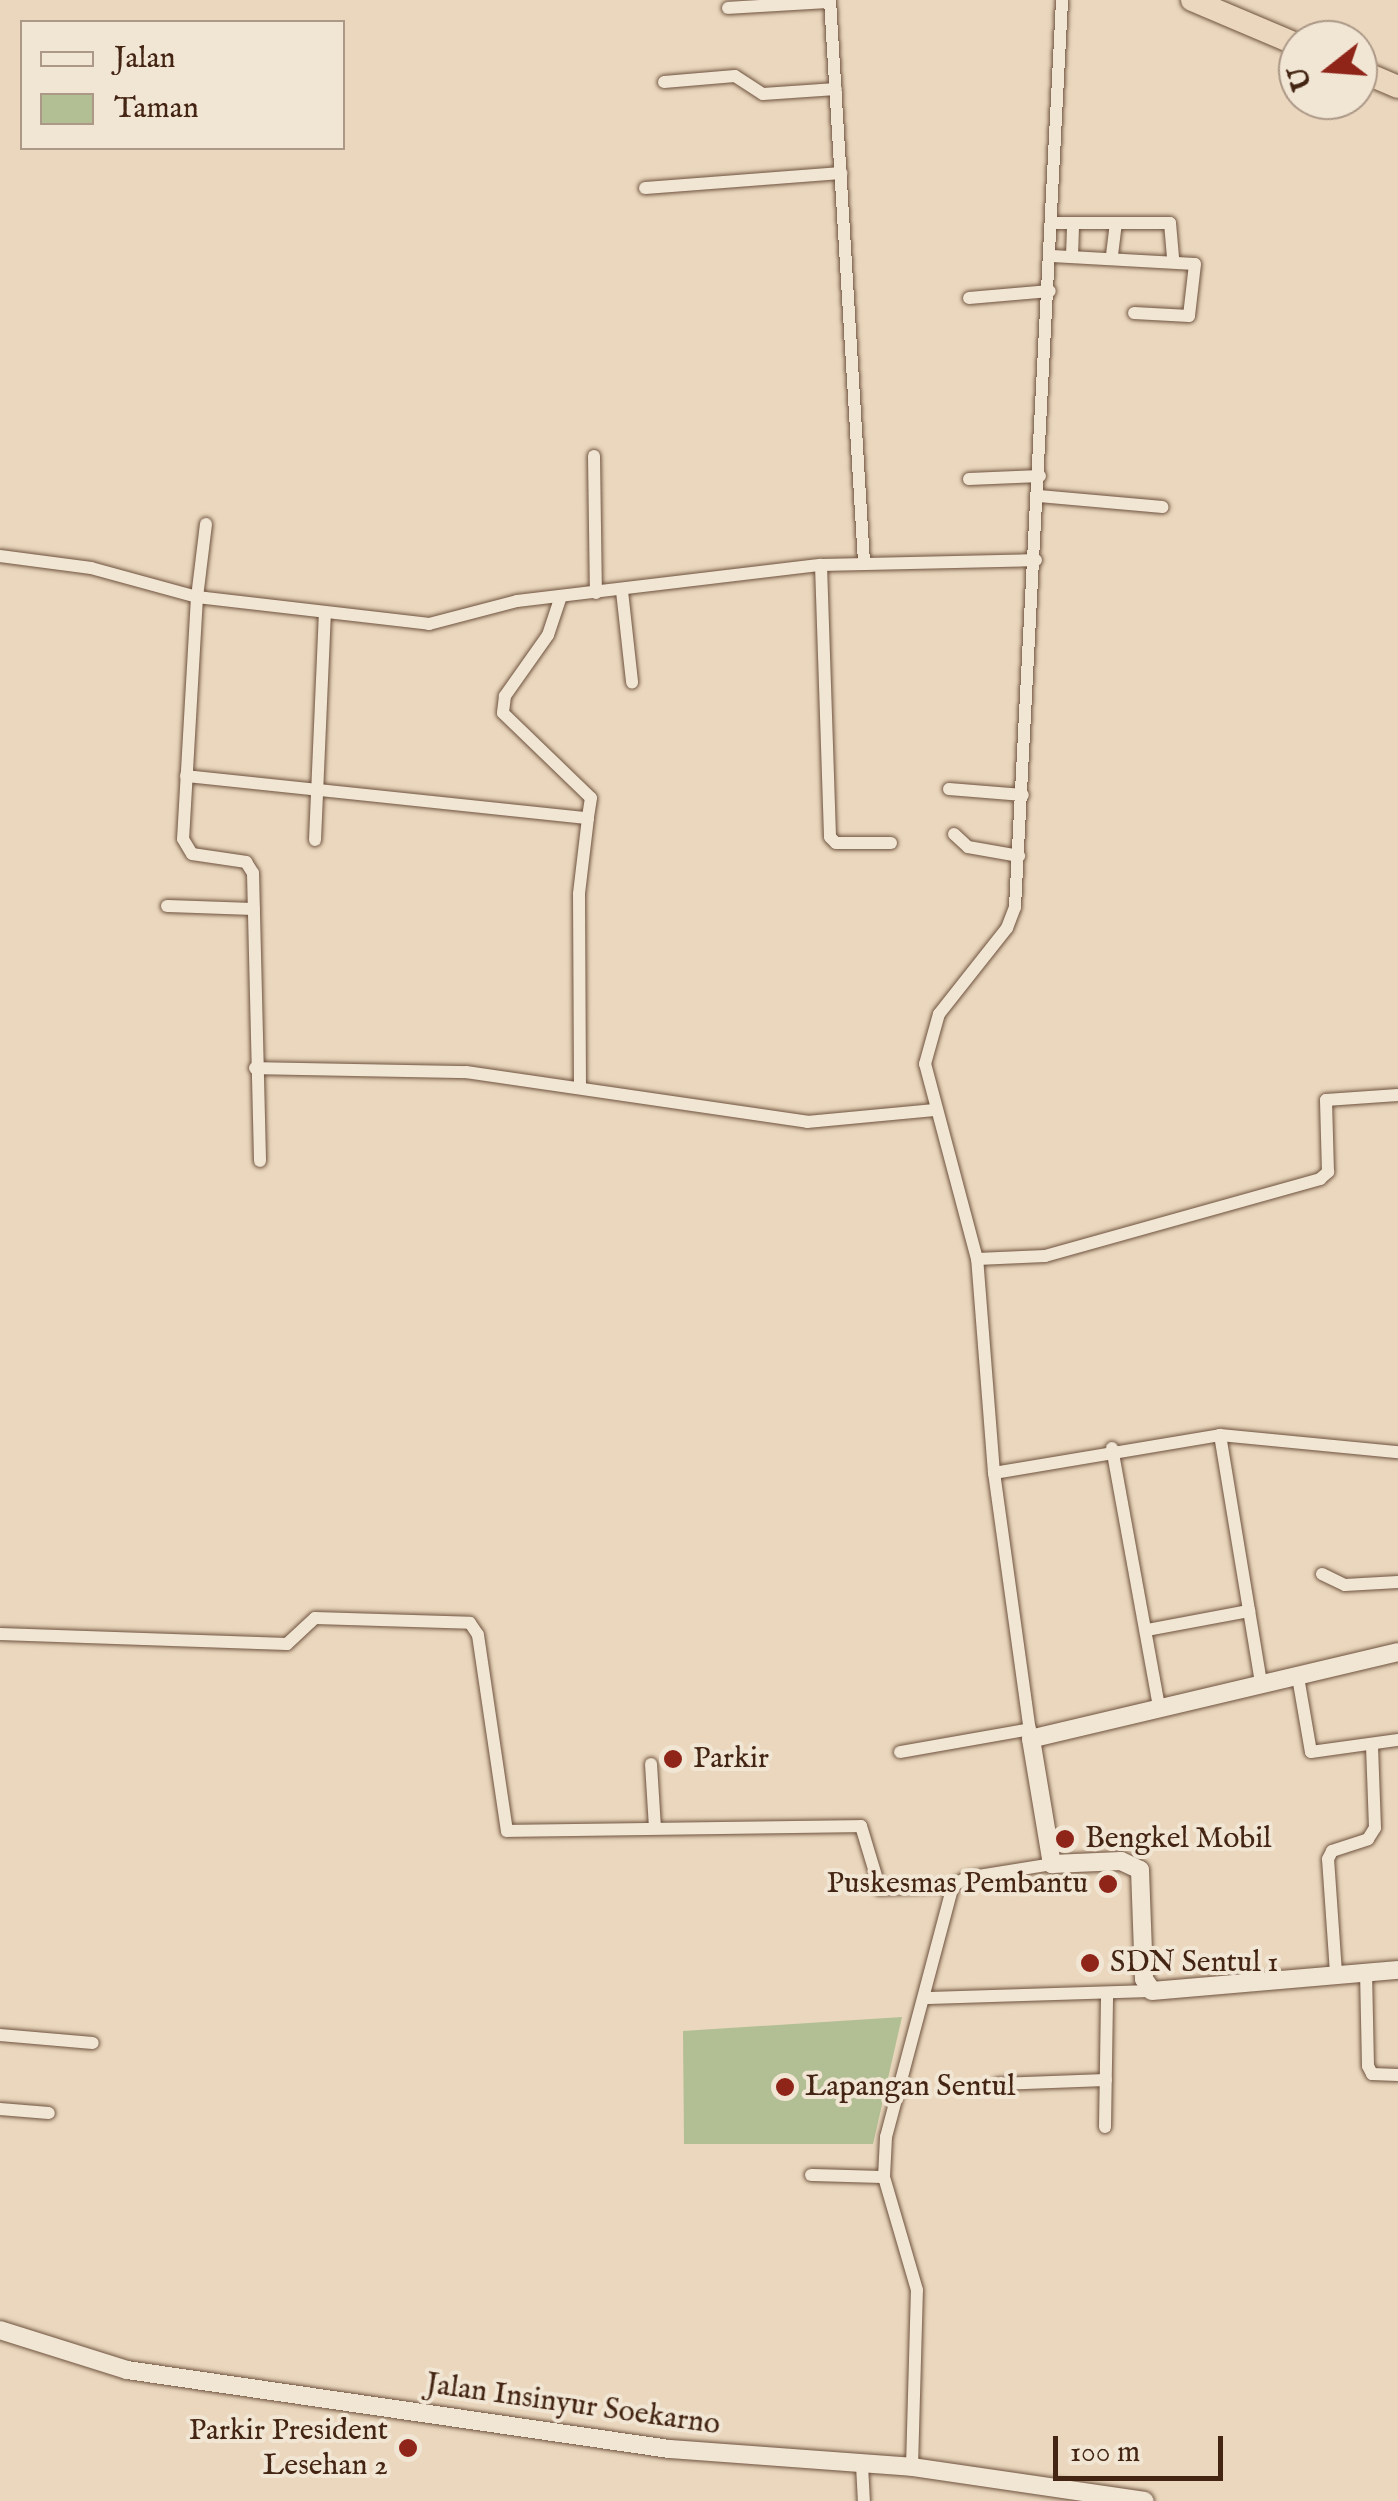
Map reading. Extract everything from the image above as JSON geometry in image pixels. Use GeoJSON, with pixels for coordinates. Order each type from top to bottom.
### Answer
{"type":"FeatureCollection","features":[{"type":"Feature","properties":{"kind":"highway"},"geometry":{"type":"LineString","coordinates":[[1192,0],[1278,37]]}},
{"type":"Feature","properties":{"kind":"main road"},"geometry":{"type":"LineString","coordinates":[[1398,1652],[1031,1734],[1052,1864],[1121,1861],[1140,1870],[1144,1978],[1152,1991],[1398,1970]]}},
{"type":"Feature","properties":{"kind":"main road","name":"Jalan Insinyur Soekarno"},"geometry":{"type":"LineString","coordinates":[[0,2330],[127,2370],[669,2449],[912,2467],[1144,2501]]}},
{"type":"Feature","properties":{"kind":"street"},"geometry":{"type":"LineString","coordinates":[[900,1752],[1031,1734],[994,1473],[977,1259],[924,1064],[928,1040],[949,996],[1012,918],[1036,560],[1062,0]]}},
{"type":"Feature","properties":{"kind":"street"},"geometry":{"type":"LineString","coordinates":[[728,8],[830,1],[864,563]]}},
{"type":"Feature","properties":{"kind":"street"},"geometry":{"type":"LineString","coordinates":[[664,82],[735,76],[763,94],[836,89]]}},
{"type":"Feature","properties":{"kind":"street"},"geometry":{"type":"LineString","coordinates":[[644,188],[841,172]]}},
{"type":"Feature","properties":{"kind":"street"},"geometry":{"type":"LineString","coordinates":[[1054,223],[1172,224],[1172,260]]}},
{"type":"Feature","properties":{"kind":"street"},"geometry":{"type":"LineString","coordinates":[[1072,256],[1073,223]]}},
{"type":"Feature","properties":{"kind":"street"},"geometry":{"type":"LineString","coordinates":[[1112,256],[1116,224]]}},
{"type":"Feature","properties":{"kind":"street"},"geometry":{"type":"LineString","coordinates":[[1052,256],[1172,260],[1196,268],[1191,314],[1134,314]]}},
{"type":"Feature","properties":{"kind":"street"},"geometry":{"type":"LineString","coordinates":[[969,298],[1050,291]]}},
{"type":"Feature","properties":{"kind":"street"},"geometry":{"type":"LineString","coordinates":[[594,456],[596,593]]}},
{"type":"Feature","properties":{"kind":"street"},"geometry":{"type":"LineString","coordinates":[[969,479],[1040,476]]}},
{"type":"Feature","properties":{"kind":"street"},"geometry":{"type":"LineString","coordinates":[[1039,496],[1162,507]]}},
{"type":"Feature","properties":{"kind":"street"},"geometry":{"type":"LineString","coordinates":[[206,524],[197,597],[184,844],[192,854],[250,865],[260,1161]]}},
{"type":"Feature","properties":{"kind":"street"},"geometry":{"type":"LineString","coordinates":[[0,556],[91,568],[197,597],[429,624],[505,603],[820,565],[1036,560]]}},
{"type":"Feature","properties":{"kind":"street"},"geometry":{"type":"LineString","coordinates":[[820,565],[830,838],[836,843],[891,843]]}},
{"type":"Feature","properties":{"kind":"street"},"geometry":{"type":"LineString","coordinates":[[622,590],[632,682]]}},
{"type":"Feature","properties":{"kind":"street"},"geometry":{"type":"LineString","coordinates":[[561,596],[548,635],[505,696],[503,712],[591,798],[579,894],[580,1086]]}},
{"type":"Feature","properties":{"kind":"street"},"geometry":{"type":"LineString","coordinates":[[315,840],[325,613]]}},
{"type":"Feature","properties":{"kind":"street"},"geometry":{"type":"LineString","coordinates":[[186,776],[588,818]]}},
{"type":"Feature","properties":{"kind":"street"},"geometry":{"type":"LineString","coordinates":[[949,789],[1023,795]]}},
{"type":"Feature","properties":{"kind":"street"},"geometry":{"type":"LineString","coordinates":[[954,834],[968,847],[1019,856]]}},
{"type":"Feature","properties":{"kind":"street"},"geometry":{"type":"LineString","coordinates":[[167,906],[254,909]]}},
{"type":"Feature","properties":{"kind":"street"},"geometry":{"type":"LineString","coordinates":[[254,1068],[424,1068],[580,1086],[807,1122],[934,1110]]}},
{"type":"Feature","properties":{"kind":"street"},"geometry":{"type":"LineString","coordinates":[[977,1259],[1046,1256],[1320,1179],[1328,1172],[1326,1100],[1398,1095]]}},
{"type":"Feature","properties":{"kind":"street"},"geometry":{"type":"LineString","coordinates":[[994,1473],[1112,1448],[1220,1434],[1398,1452]]}},
{"type":"Feature","properties":{"kind":"street"},"geometry":{"type":"LineString","coordinates":[[1220,1434],[1261,1682]]}},
{"type":"Feature","properties":{"kind":"street"},"geometry":{"type":"LineString","coordinates":[[1112,1448],[1159,1706]]}},
{"type":"Feature","properties":{"kind":"street"},"geometry":{"type":"LineString","coordinates":[[1322,1574],[1344,1585],[1398,1582]]}},
{"type":"Feature","properties":{"kind":"street"},"geometry":{"type":"LineString","coordinates":[[1147,1630],[1248,1611]]}},
{"type":"Feature","properties":{"kind":"street"},"geometry":{"type":"LineString","coordinates":[[0,1634],[287,1644],[314,1618],[470,1623],[478,1636],[504,1828],[861,1826],[880,1889],[954,1886],[966,1878],[1052,1864]]}},
{"type":"Feature","properties":{"kind":"street"},"geometry":{"type":"LineString","coordinates":[[1298,1676],[1311,1752],[1372,1747],[1398,1740]]}},
{"type":"Feature","properties":{"kind":"street"},"geometry":{"type":"LineString","coordinates":[[1336,1973],[1328,1859],[1332,1851],[1368,1840],[1376,1828],[1372,1747]]}},
{"type":"Feature","properties":{"kind":"street"},"geometry":{"type":"LineString","coordinates":[[650,1764],[655,1828]]}},
{"type":"Feature","properties":{"kind":"street"},"geometry":{"type":"LineString","coordinates":[[912,2467],[916,2290],[884,2177],[886,2136],[927,1998],[954,1886]]}},
{"type":"Feature","properties":{"kind":"street"},"geometry":{"type":"LineString","coordinates":[[1366,1971],[1368,2066],[1372,2074],[1398,2075]]}},
{"type":"Feature","properties":{"kind":"street"},"geometry":{"type":"LineString","coordinates":[[927,1998],[1152,1991]]}},
{"type":"Feature","properties":{"kind":"street"},"geometry":{"type":"LineString","coordinates":[[1104,2126],[1107,1994]]}},
{"type":"Feature","properties":{"kind":"street"},"geometry":{"type":"LineString","coordinates":[[0,2035],[93,2043]]}},
{"type":"Feature","properties":{"kind":"street"},"geometry":{"type":"LineString","coordinates":[[998,2084],[1106,2080]]}},
{"type":"Feature","properties":{"kind":"street"},"geometry":{"type":"LineString","coordinates":[[0,2109],[50,2114]]}},
{"type":"Feature","properties":{"kind":"street"},"geometry":{"type":"LineString","coordinates":[[811,2175],[884,2177]]}},
{"type":"Feature","properties":{"kind":"street"},"geometry":{"type":"LineString","coordinates":[[862,2464],[864,2501]]}},
{"type":"Feature","properties":{"kind":"green space","name":"Lapangan Sentul"},"geometry":{"type":"Polygon","coordinates":[[[902,2017],[873,2144],[684,2144],[683,2031],[902,2017]]]}},
{"type":"Feature","properties":{"kind":"place","name":"Parkir"},"geometry":{"type":"Point","coordinates":[673,1759]}},
{"type":"Feature","properties":{"kind":"place","name":"Bengkel Mobil"},"geometry":{"type":"Point","coordinates":[1065,1839]}},
{"type":"Feature","properties":{"kind":"place","name":"Puskesmas Pembantu"},"geometry":{"type":"Point","coordinates":[1108,1884]}},
{"type":"Feature","properties":{"kind":"place","name":"SDN Sentul 1"},"geometry":{"type":"Point","coordinates":[1090,1963]}},
{"type":"Feature","properties":{"kind":"place","name":"Lapangan Sentul"},"geometry":{"type":"Point","coordinates":[785,2087]}},
{"type":"Feature","properties":{"kind":"place","name":"Parkir President Lesehan 2"},"geometry":{"type":"Point","coordinates":[408,2448]}}]}
